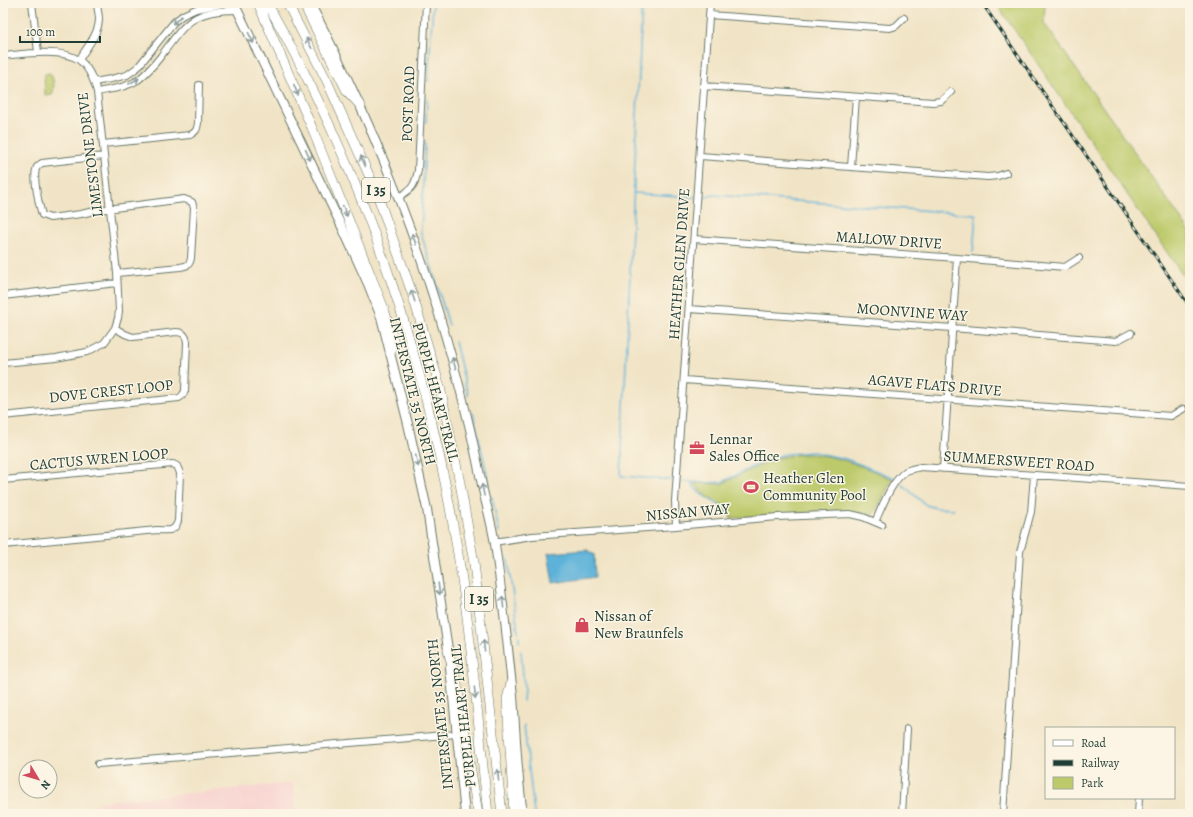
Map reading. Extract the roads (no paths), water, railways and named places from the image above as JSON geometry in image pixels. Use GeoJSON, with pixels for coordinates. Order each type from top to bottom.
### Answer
{"type":"FeatureCollection","features":[{"type":"Feature","properties":{"kind":"highway"},"geometry":{"type":"LineString","coordinates":[[258,3],[312,128],[384,309],[394,344],[390,353]]}},
{"type":"Feature","properties":{"kind":"highway","name":"PURPLE HEART TRAIL"},"geometry":{"type":"LineString","coordinates":[[267,3],[299,64],[341,151],[384,262],[420,374],[442,467],[461,573],[488,814]]}},
{"type":"Feature","properties":{"kind":"highway","name":"PURPLE HEART TRAIL"},"geometry":{"type":"LineString","coordinates":[[287,3],[327,80],[376,191],[410,285],[440,387],[460,483],[474,563],[502,814]]}},
{"type":"Feature","properties":{"kind":"highway"},"geometry":{"type":"LineString","coordinates":[[303,3],[347,91],[361,106]]}},
{"type":"Feature","properties":{"kind":"highway"},"geometry":{"type":"LineString","coordinates":[[448,650],[457,685],[478,814]]}},
{"type":"Feature","properties":{"kind":"highway"},"geometry":{"type":"LineString","coordinates":[[511,683],[507,699],[514,814]]}},
{"type":"Feature","properties":{"kind":"main road"},"geometry":{"type":"LineString","coordinates":[[310,3],[361,106],[399,197],[425,268],[450,352],[471,431],[502,589],[523,814]]}},
{"type":"Feature","properties":{"kind":"main road","name":"INTERSTATE 35 NORTH"},"geometry":{"type":"LineString","coordinates":[[236,6],[302,142],[368,284],[380,317],[408,424],[427,509],[448,650],[465,814]]}},
{"type":"Feature","properties":{"kind":"street"},"geometry":{"type":"LineString","coordinates":[[32,3],[38,52]]}},
{"type":"Feature","properties":{"kind":"street"},"geometry":{"type":"LineString","coordinates":[[3,56],[38,52],[61,54],[79,60],[98,28],[99,20],[97,3]]}},
{"type":"Feature","properties":{"kind":"street"},"geometry":{"type":"LineString","coordinates":[[94,82],[127,75],[138,67],[174,22],[183,15],[196,9],[227,3]]}},
{"type":"Feature","properties":{"kind":"street","name":"POST ROAD"},"geometry":{"type":"LineString","coordinates":[[399,197],[410,190],[416,182],[418,170],[426,3]]}},
{"type":"Feature","properties":{"kind":"street","name":"HEATHER GLEN DRIVE"},"geometry":{"type":"LineString","coordinates":[[676,526],[675,501],[710,3]]}},
{"type":"Feature","properties":{"kind":"street"},"geometry":{"type":"LineString","coordinates":[[97,92],[126,86],[146,74],[178,33],[186,24],[197,16],[236,6]]}},
{"type":"Feature","properties":{"kind":"street"},"geometry":{"type":"LineString","coordinates":[[709,15],[890,28],[896,26],[904,18]]}},
{"type":"Feature","properties":{"kind":"street","name":"LIMESTONE DRIVE"},"geometry":{"type":"LineString","coordinates":[[3,363],[56,358],[87,352],[104,343],[115,328],[118,318],[117,273],[97,92],[91,75],[79,60]]}},
{"type":"Feature","properties":{"kind":"street"},"geometry":{"type":"LineString","coordinates":[[103,144],[193,134],[197,129],[198,124],[200,85]]}},
{"type":"Feature","properties":{"kind":"street"},"geometry":{"type":"LineString","coordinates":[[703,86],[933,102],[941,100],[951,92]]}},
{"type":"Feature","properties":{"kind":"street"},"geometry":{"type":"LineString","coordinates":[[851,167],[856,97]]}},
{"type":"Feature","properties":{"kind":"street"},"geometry":{"type":"LineString","coordinates":[[104,156],[42,163],[38,166],[35,174],[39,207],[42,215],[50,218],[184,199],[192,202],[194,208],[191,258],[187,265],[117,273]]}},
{"type":"Feature","properties":{"kind":"street"},"geometry":{"type":"LineString","coordinates":[[700,156],[988,177],[1006,173]]}},
{"type":"Feature","properties":{"kind":"street","name":"MALLOW DRIVE"},"geometry":{"type":"LineString","coordinates":[[694,239],[1065,267],[1079,258]]}},
{"type":"Feature","properties":{"kind":"street"},"geometry":{"type":"LineString","coordinates":[[942,469],[957,258]]}},
{"type":"Feature","properties":{"kind":"street"},"geometry":{"type":"LineString","coordinates":[[3,296],[117,283]]}},
{"type":"Feature","properties":{"kind":"street","name":"MOONVINE WAY"},"geometry":{"type":"LineString","coordinates":[[689,309],[1116,341],[1131,333]]}},
{"type":"Feature","properties":{"kind":"street","name":"DOVE CREST LOOP"},"geometry":{"type":"LineString","coordinates":[[3,416],[179,398],[182,396],[184,391],[187,342],[184,334],[176,332],[133,337],[115,328]]}},
{"type":"Feature","properties":{"kind":"street","name":"AGAVE FLATS DRIVE"},"geometry":{"type":"LineString","coordinates":[[684,380],[947,399],[1032,407],[1171,416],[1183,409]]}},
{"type":"Feature","properties":{"kind":"street","name":"CACTUS WREN LOOP"},"geometry":{"type":"LineString","coordinates":[[3,480],[173,464],[178,466],[180,473],[178,521],[175,528],[172,530],[157,530],[3,545]]}},
{"type":"Feature","properties":{"kind":"street","name":"SUMMERSWEET ROAD"},"geometry":{"type":"LineString","coordinates":[[875,522],[900,476],[910,469],[921,467],[1190,486]]}},
{"type":"Feature","properties":{"kind":"street"},"geometry":{"type":"LineString","coordinates":[[1003,814],[1020,552],[1031,512],[1034,475]]}},
{"type":"Feature","properties":{"kind":"street","name":"NISSAN WAY"},"geometry":{"type":"LineString","coordinates":[[494,542],[532,536],[778,517],[850,514],[882,525]]}},
{"type":"Feature","properties":{"kind":"street"},"geometry":{"type":"LineString","coordinates":[[902,814],[907,729]]}},
{"type":"Feature","properties":{"kind":"street"},"geometry":{"type":"LineString","coordinates":[[98,764],[457,734]]}},
{"type":"Feature","properties":{"kind":"street"},"geometry":{"type":"LineString","coordinates":[[1138,814],[1139,799]]}},
{"type":"Feature","properties":{"kind":"water"},"geometry":{"type":"Polygon","coordinates":[[[588,550],[590,553],[594,554],[595,577],[553,583],[548,553],[588,550]]]}},
{"type":"Feature","properties":{"kind":"waterway"},"geometry":{"type":"LineString","coordinates":[[428,81],[433,3]]}},
{"type":"Feature","properties":{"kind":"waterway"},"geometry":{"type":"LineString","coordinates":[[642,3],[621,476],[672,480]]}},
{"type":"Feature","properties":{"kind":"waterway"},"geometry":{"type":"LineString","coordinates":[[426,122],[427,100]]}},
{"type":"Feature","properties":{"kind":"waterway"},"geometry":{"type":"LineString","coordinates":[[425,142],[421,233],[449,325]]}},
{"type":"Feature","properties":{"kind":"waterway"},"geometry":{"type":"LineString","coordinates":[[633,193],[695,197]]}},
{"type":"Feature","properties":{"kind":"waterway"},"geometry":{"type":"LineString","coordinates":[[698,197],[703,198],[713,195],[974,214],[976,215],[973,252]]}},
{"type":"Feature","properties":{"kind":"waterway"},"geometry":{"type":"LineString","coordinates":[[455,342],[468,395]]}},
{"type":"Feature","properties":{"kind":"waterway"},"geometry":{"type":"LineString","coordinates":[[473,413],[489,483]]}},
{"type":"Feature","properties":{"kind":"waterway"},"geometry":{"type":"LineString","coordinates":[[683,481],[704,483],[722,482],[769,459],[786,454],[813,452],[846,459],[895,478]]}},
{"type":"Feature","properties":{"kind":"waterway"},"geometry":{"type":"LineString","coordinates":[[898,481],[926,505],[936,508],[954,509]]}},
{"type":"Feature","properties":{"kind":"waterway"},"geometry":{"type":"LineString","coordinates":[[691,482],[699,492],[720,506],[727,515]]}},
{"type":"Feature","properties":{"kind":"waterway"},"geometry":{"type":"LineString","coordinates":[[492,497],[499,532]]}},
{"type":"Feature","properties":{"kind":"waterway"},"geometry":{"type":"LineString","coordinates":[[507,558],[518,632]]}},
{"type":"Feature","properties":{"kind":"waterway"},"geometry":{"type":"LineString","coordinates":[[519,636],[519,642]]}},
{"type":"Feature","properties":{"kind":"waterway"},"geometry":{"type":"LineString","coordinates":[[521,651],[524,688],[523,701]]}},
{"type":"Feature","properties":{"kind":"waterway"},"geometry":{"type":"LineString","coordinates":[[524,725],[534,814]]}},
{"type":"Feature","properties":{"kind":"railway"},"geometry":{"type":"LineString","coordinates":[[982,3],[1190,307]]}},
{"type":"Feature","properties":{"kind":"place","name":"Lennar Sales Office"},"geometry":{"type":"Point","coordinates":[697,448]}},
{"type":"Feature","properties":{"kind":"place","name":"Heather Glen Community Pool"},"geometry":{"type":"Point","coordinates":[751,487]}},
{"type":"Feature","properties":{"kind":"place","name":"Nissan of New Braunfels"},"geometry":{"type":"Point","coordinates":[582,625]}}]}
